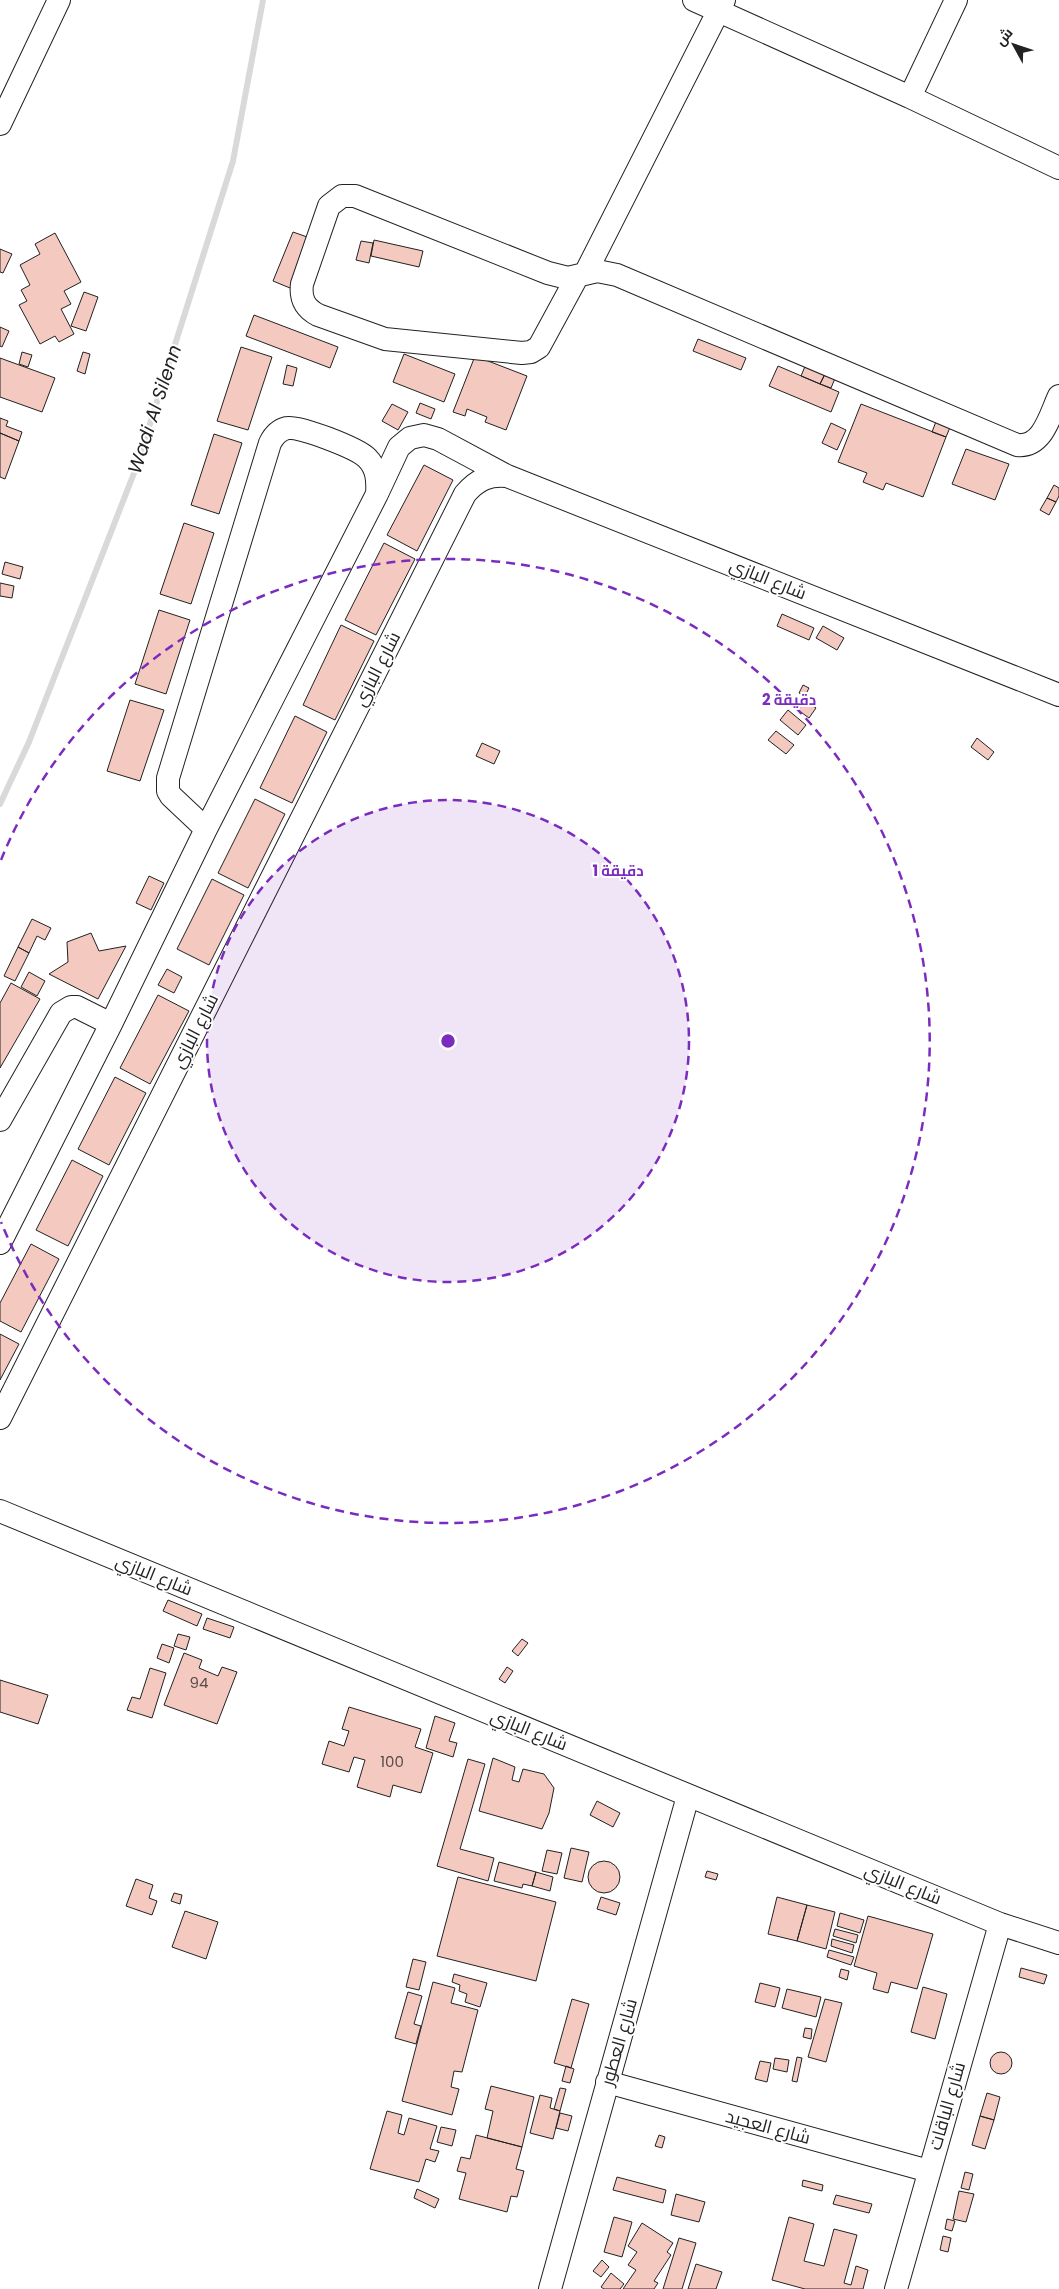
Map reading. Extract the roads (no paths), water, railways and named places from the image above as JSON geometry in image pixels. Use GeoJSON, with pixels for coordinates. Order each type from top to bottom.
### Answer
{"type":"FeatureCollection","features":[{"type":"Feature","properties":{"kind":"street"},"geometry":{"type":"LineString","coordinates":[[0,124],[59,0]]}},
{"type":"Feature","properties":{"kind":"street"},"geometry":{"type":"LineString","coordinates":[[694,0],[722,6],[1059,168]]}},
{"type":"Feature","properties":{"kind":"street"},"geometry":{"type":"LineString","coordinates":[[910,97],[956,0]]}},
{"type":"Feature","properties":{"kind":"street"},"geometry":{"type":"LineString","coordinates":[[722,6],[581,274],[539,347],[531,352],[522,353],[385,339],[318,315],[304,303],[301,294],[302,284],[329,206],[334,200],[349,195],[548,273],[568,278],[581,274],[597,271],[618,275],[1017,445],[1032,444],[1039,438],[1059,396]]}},
{"type":"Feature","properties":{"kind":"street"},"geometry":{"type":"LineString","coordinates":[[206,829],[171,796],[168,791],[168,778],[274,435],[281,430],[298,428],[358,451],[375,468],[378,494]]}},
{"type":"Feature","properties":{"kind":"street"},"geometry":{"type":"LineString","coordinates":[[0,1243],[112,1024],[206,829],[378,494],[399,447],[410,438],[424,435],[438,439],[507,476]]}},
{"type":"Feature","properties":{"kind":"street","name":"شارع البازي"},"geometry":{"type":"LineString","coordinates":[[0,1418],[466,494],[472,486],[488,477],[507,476],[1059,695]]}},
{"type":"Feature","properties":{"kind":"street"},"geometry":{"type":"LineString","coordinates":[[0,1120],[61,1013],[77,1006],[112,1024]]}},
{"type":"Feature","properties":{"kind":"street","name":"شارع البازي"},"geometry":{"type":"LineString","coordinates":[[0,1511],[1000,1924],[1059,1943]]}},
{"type":"Feature","properties":{"kind":"street","name":"شارع العطور"},"geometry":{"type":"LineString","coordinates":[[550,2289],[688,1796]]}},
{"type":"Feature","properties":{"kind":"street","name":"شارع الباقات"},"geometry":{"type":"LineString","coordinates":[[896,2289],[1000,1924]]}},
{"type":"Feature","properties":{"kind":"street","name":"شارع العجيد"},"geometry":{"type":"LineString","coordinates":[[607,2082],[929,2171]]}},
{"type":"Feature","properties":{"kind":"waterway","name":"Wadi Al Silenn"},"geometry":{"type":"LineString","coordinates":[[0,804],[29,742],[136,468],[233,161],[263,0]]}}]}
